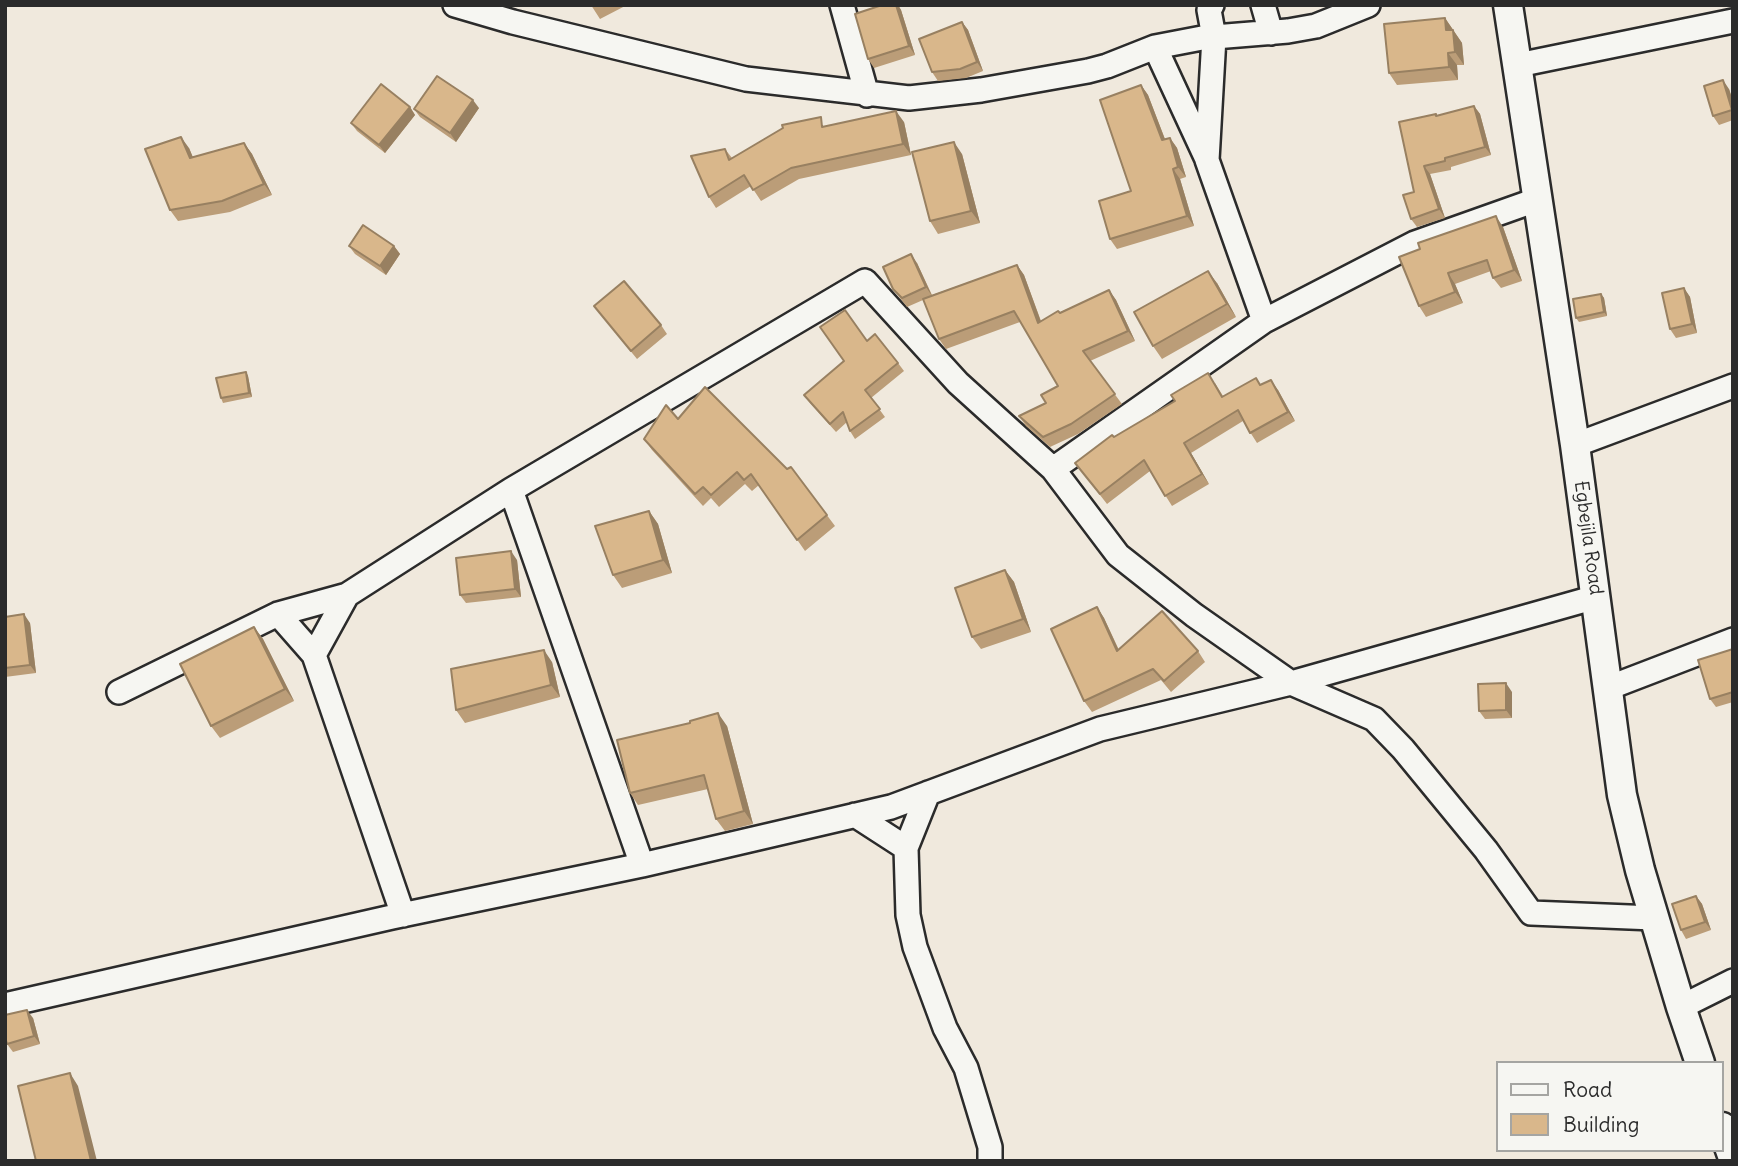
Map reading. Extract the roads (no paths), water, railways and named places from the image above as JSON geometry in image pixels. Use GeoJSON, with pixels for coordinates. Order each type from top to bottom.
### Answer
{"type":"FeatureCollection","features":[{"type":"Feature","properties":{"kind":"street"},"geometry":{"type":"LineString","coordinates":[[455,5],[513,22],[746,79],[909,98],[981,90],[1107,66],[1155,47],[1214,37],[1271,33],[1316,26],[1368,5]]}},
{"type":"Feature","properties":{"kind":"street"},"geometry":{"type":"LineString","coordinates":[[842,5],[867,94]]}},
{"type":"Feature","properties":{"kind":"street"},"geometry":{"type":"LineString","coordinates":[[1207,160],[1214,37],[1209,10],[1212,5]]}},
{"type":"Feature","properties":{"kind":"street"},"geometry":{"type":"LineString","coordinates":[[1263,5],[1271,33]]}},
{"type":"Feature","properties":{"kind":"street","name":"Egbejila Road"},"geometry":{"type":"LineString","coordinates":[[1508,5],[1539,199],[1622,795],[1654,918],[1699,1061]]}},
{"type":"Feature","properties":{"kind":"street"},"geometry":{"type":"LineString","coordinates":[[1518,65],[1733,22]]}},
{"type":"Feature","properties":{"kind":"street"},"geometry":{"type":"LineString","coordinates":[[1155,47],[1207,160],[1264,321]]}},
{"type":"Feature","properties":{"kind":"street"},"geometry":{"type":"LineString","coordinates":[[1053,468],[1264,321],[1415,243],[1539,199]]}},
{"type":"Feature","properties":{"kind":"street"},"geometry":{"type":"LineString","coordinates":[[119,692],[278,614],[347,595],[512,490],[865,281],[958,383],[1053,468],[1118,555],[1194,615],[1291,683],[1374,719],[1403,749],[1486,850],[1531,913],[1654,918]]}},
{"type":"Feature","properties":{"kind":"street"},"geometry":{"type":"LineString","coordinates":[[1574,445],[1733,386]]}},
{"type":"Feature","properties":{"kind":"street"},"geometry":{"type":"LineString","coordinates":[[512,490],[642,865]]}},
{"type":"Feature","properties":{"kind":"street"},"geometry":{"type":"LineString","coordinates":[[314,655],[347,595]]}},
{"type":"Feature","properties":{"kind":"street"},"geometry":{"type":"LineString","coordinates":[[5,1005],[403,915],[642,865],[891,807],[1100,729],[1291,683],[1596,597]]}},
{"type":"Feature","properties":{"kind":"street"},"geometry":{"type":"LineString","coordinates":[[278,614],[314,655],[403,915]]}},
{"type":"Feature","properties":{"kind":"street"},"geometry":{"type":"LineString","coordinates":[[1608,688],[1733,640]]}},
{"type":"Feature","properties":{"kind":"street"},"geometry":{"type":"LineString","coordinates":[[928,793],[906,848],[908,915],[915,947],[945,1028],[966,1068],[990,1147],[990,1161]]}},
{"type":"Feature","properties":{"kind":"street"},"geometry":{"type":"LineString","coordinates":[[855,815],[906,848]]}},
{"type":"Feature","properties":{"kind":"street"},"geometry":{"type":"LineString","coordinates":[[1681,1007],[1733,981]]}},
{"type":"Feature","properties":{"kind":"street"},"geometry":{"type":"LineString","coordinates":[[1724,1133],[1733,1158]]}}]}
